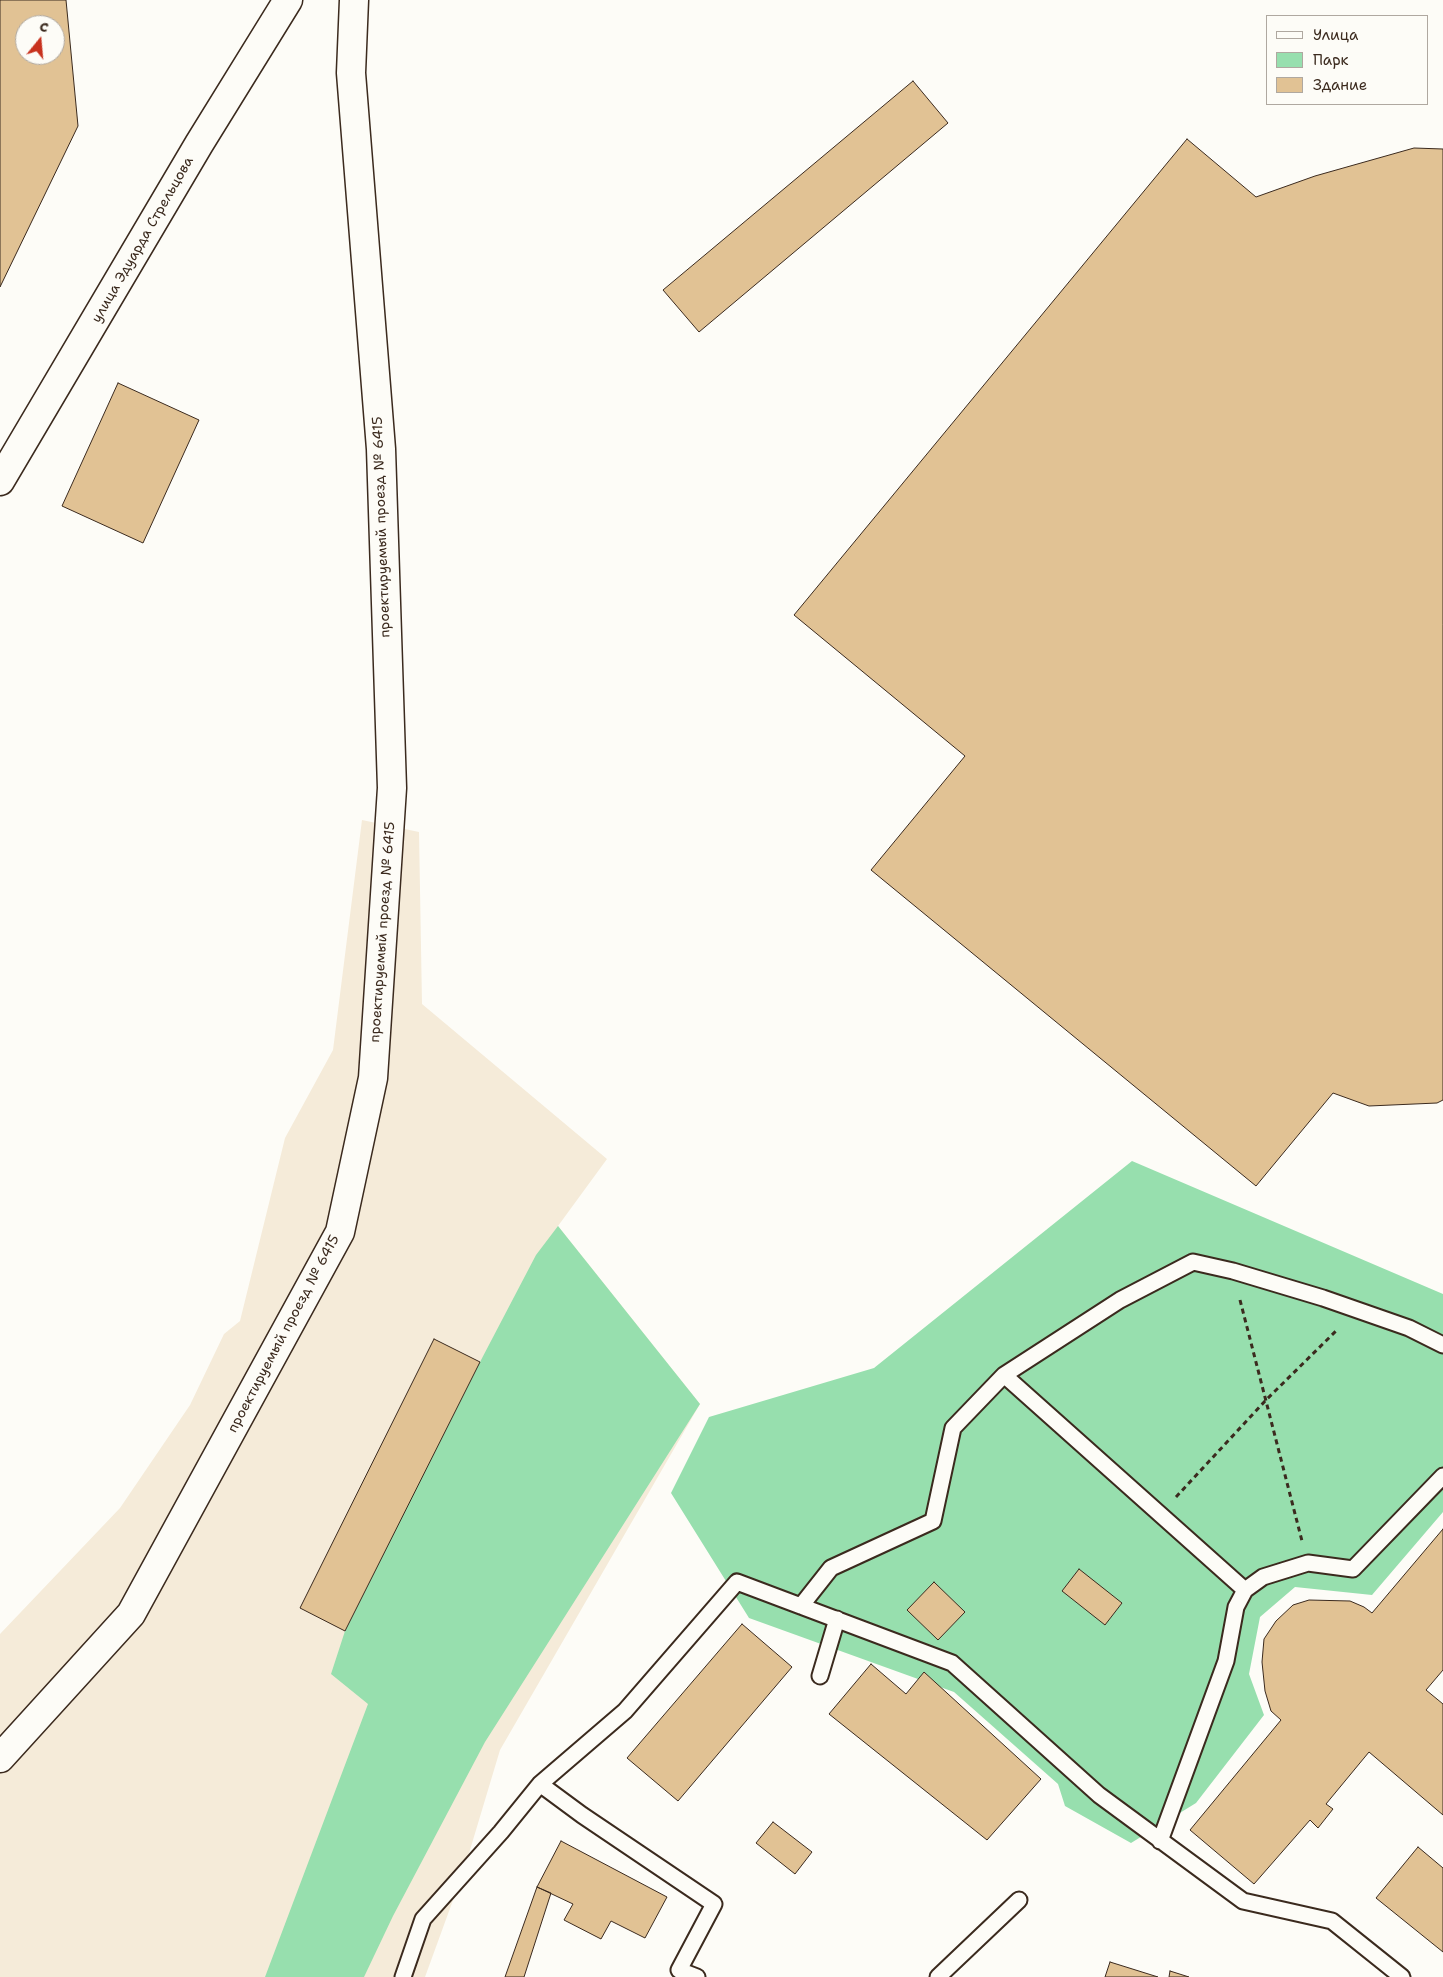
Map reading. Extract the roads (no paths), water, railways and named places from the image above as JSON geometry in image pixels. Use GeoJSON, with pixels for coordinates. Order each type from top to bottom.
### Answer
{"type":"FeatureCollection","features":[{"type":"Feature","properties":{"kind":"street","name":"улица Эдуарда Стрельцова"},"geometry":{"type":"LineString","coordinates":[[0,481],[199,144],[288,0]]}},
{"type":"Feature","properties":{"kind":"street","name":"проектируемый проезд № 6415"},"geometry":{"type":"LineString","coordinates":[[0,1758],[131,1614],[340,1232],[373,1078],[392,788],[381,449],[351,73],[354,0]]}},
{"type":"Feature","properties":{"kind":"lane"},"geometry":{"type":"LineString","coordinates":[[800,1606],[831,1568],[933,1521],[953,1428],[1004,1375],[1120,1300],[1193,1262],[1233,1271],[1357,1310],[1409,1328],[1443,1345]]}},
{"type":"Feature","properties":{"kind":"lane"},"geometry":{"type":"LineString","coordinates":[[1004,1375],[1246,1590]]}},
{"type":"Feature","properties":{"kind":"lane"},"geometry":{"type":"LineString","coordinates":[[1160,1841],[1226,1661],[1236,1607],[1246,1590],[1263,1577],[1308,1563],[1353,1569],[1443,1476]]}},
{"type":"Feature","properties":{"kind":"lane"},"geometry":{"type":"LineString","coordinates":[[403,1977],[422,1920],[501,1832],[540,1784],[624,1712],[737,1582],[952,1663],[1099,1795],[1243,1901],[1332,1921],[1402,1977]]}},
{"type":"Feature","properties":{"kind":"lane"},"geometry":{"type":"LineString","coordinates":[[820,1676],[837,1619]]}},
{"type":"Feature","properties":{"kind":"lane"},"geometry":{"type":"LineString","coordinates":[[540,1784],[582,1815],[714,1904],[679,1970],[697,1977]]}},
{"type":"Feature","properties":{"kind":"lane"},"geometry":{"type":"LineString","coordinates":[[938,1977],[1019,1900]]}}]}
